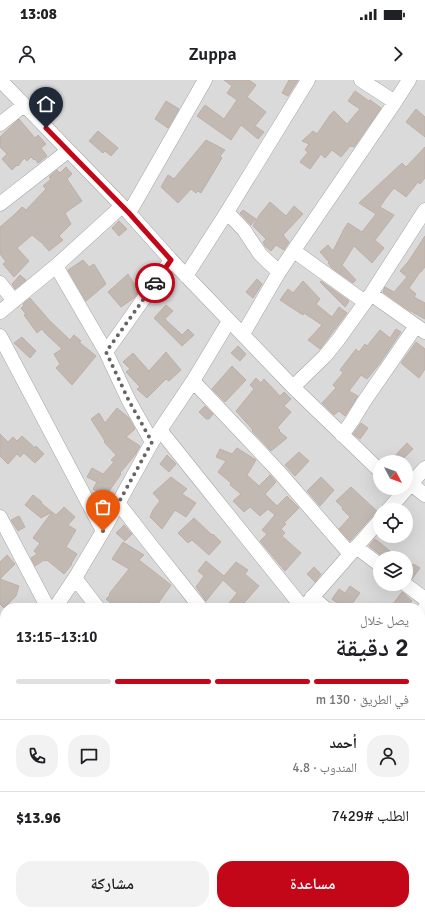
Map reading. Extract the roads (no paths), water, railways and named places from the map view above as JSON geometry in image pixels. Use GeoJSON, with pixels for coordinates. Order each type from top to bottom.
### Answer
{"type":"FeatureCollection","features":[{"type":"Feature","properties":{"kind":"street"},"geometry":{"type":"LineString","coordinates":[[0,80],[125,209],[186,276],[293,387],[373,464]]}},
{"type":"Feature","properties":{"kind":"street"},"geometry":{"type":"LineString","coordinates":[[0,312],[125,209],[204,80]]}},
{"type":"Feature","properties":{"kind":"street"},"geometry":{"type":"LineString","coordinates":[[186,276],[308,80]]}},
{"type":"Feature","properties":{"kind":"street"},"geometry":{"type":"LineString","coordinates":[[361,80],[395,102]]}},
{"type":"Feature","properties":{"kind":"street"},"geometry":{"type":"LineString","coordinates":[[243,334],[279,272],[409,80]]}},
{"type":"Feature","properties":{"kind":"street"},"geometry":{"type":"LineString","coordinates":[[0,124],[24,105]]}},
{"type":"Feature","properties":{"kind":"street"},"geometry":{"type":"LineString","coordinates":[[0,204],[68,151]]}},
{"type":"Feature","properties":{"kind":"street"},"geometry":{"type":"LineString","coordinates":[[293,387],[325,356],[368,298],[425,210]]}},
{"type":"Feature","properties":{"kind":"street"},"geometry":{"type":"LineString","coordinates":[[227,212],[244,230],[266,260],[279,272]]}},
{"type":"Feature","properties":{"kind":"street"},"geometry":{"type":"LineString","coordinates":[[294,251],[420,329],[363,403],[342,435]]}},
{"type":"Feature","properties":{"kind":"street"},"geometry":{"type":"LineString","coordinates":[[106,352],[171,260]]}},
{"type":"Feature","properties":{"kind":"street"},"geometry":{"type":"LineString","coordinates":[[56,266],[106,352],[129,401],[152,442]]}},
{"type":"Feature","properties":{"kind":"street"},"geometry":{"type":"LineString","coordinates":[[0,283],[14,301]]}},
{"type":"Feature","properties":{"kind":"street"},"geometry":{"type":"LineString","coordinates":[[58,603],[75,578],[103,531],[152,442],[193,381],[229,320]]}},
{"type":"Feature","properties":{"kind":"street"},"geometry":{"type":"LineString","coordinates":[[0,336],[103,531]]}},
{"type":"Feature","properties":{"kind":"street"},"geometry":{"type":"LineString","coordinates":[[193,381],[353,550],[373,561]]}},
{"type":"Feature","properties":{"kind":"street"},"geometry":{"type":"LineString","coordinates":[[160,430],[204,485],[305,603]]}},
{"type":"Feature","properties":{"kind":"street"},"geometry":{"type":"LineString","coordinates":[[413,479],[425,468]]}},
{"type":"Feature","properties":{"kind":"street"},"geometry":{"type":"LineString","coordinates":[[413,491],[425,495]]}},
{"type":"Feature","properties":{"kind":"street"},"geometry":{"type":"LineString","coordinates":[[118,504],[197,603]]}},
{"type":"Feature","properties":{"kind":"street"},"geometry":{"type":"LineString","coordinates":[[0,517],[45,603]]}},
{"type":"Feature","properties":{"kind":"street"},"geometry":{"type":"LineString","coordinates":[[307,603],[373,528]]}},
{"type":"Feature","properties":{"kind":"street"},"geometry":{"type":"LineString","coordinates":[[75,578],[94,603]]}},
{"type":"Feature","properties":{"kind":"street"},"geometry":{"type":"LineString","coordinates":[[413,590],[425,600]]}}]}
